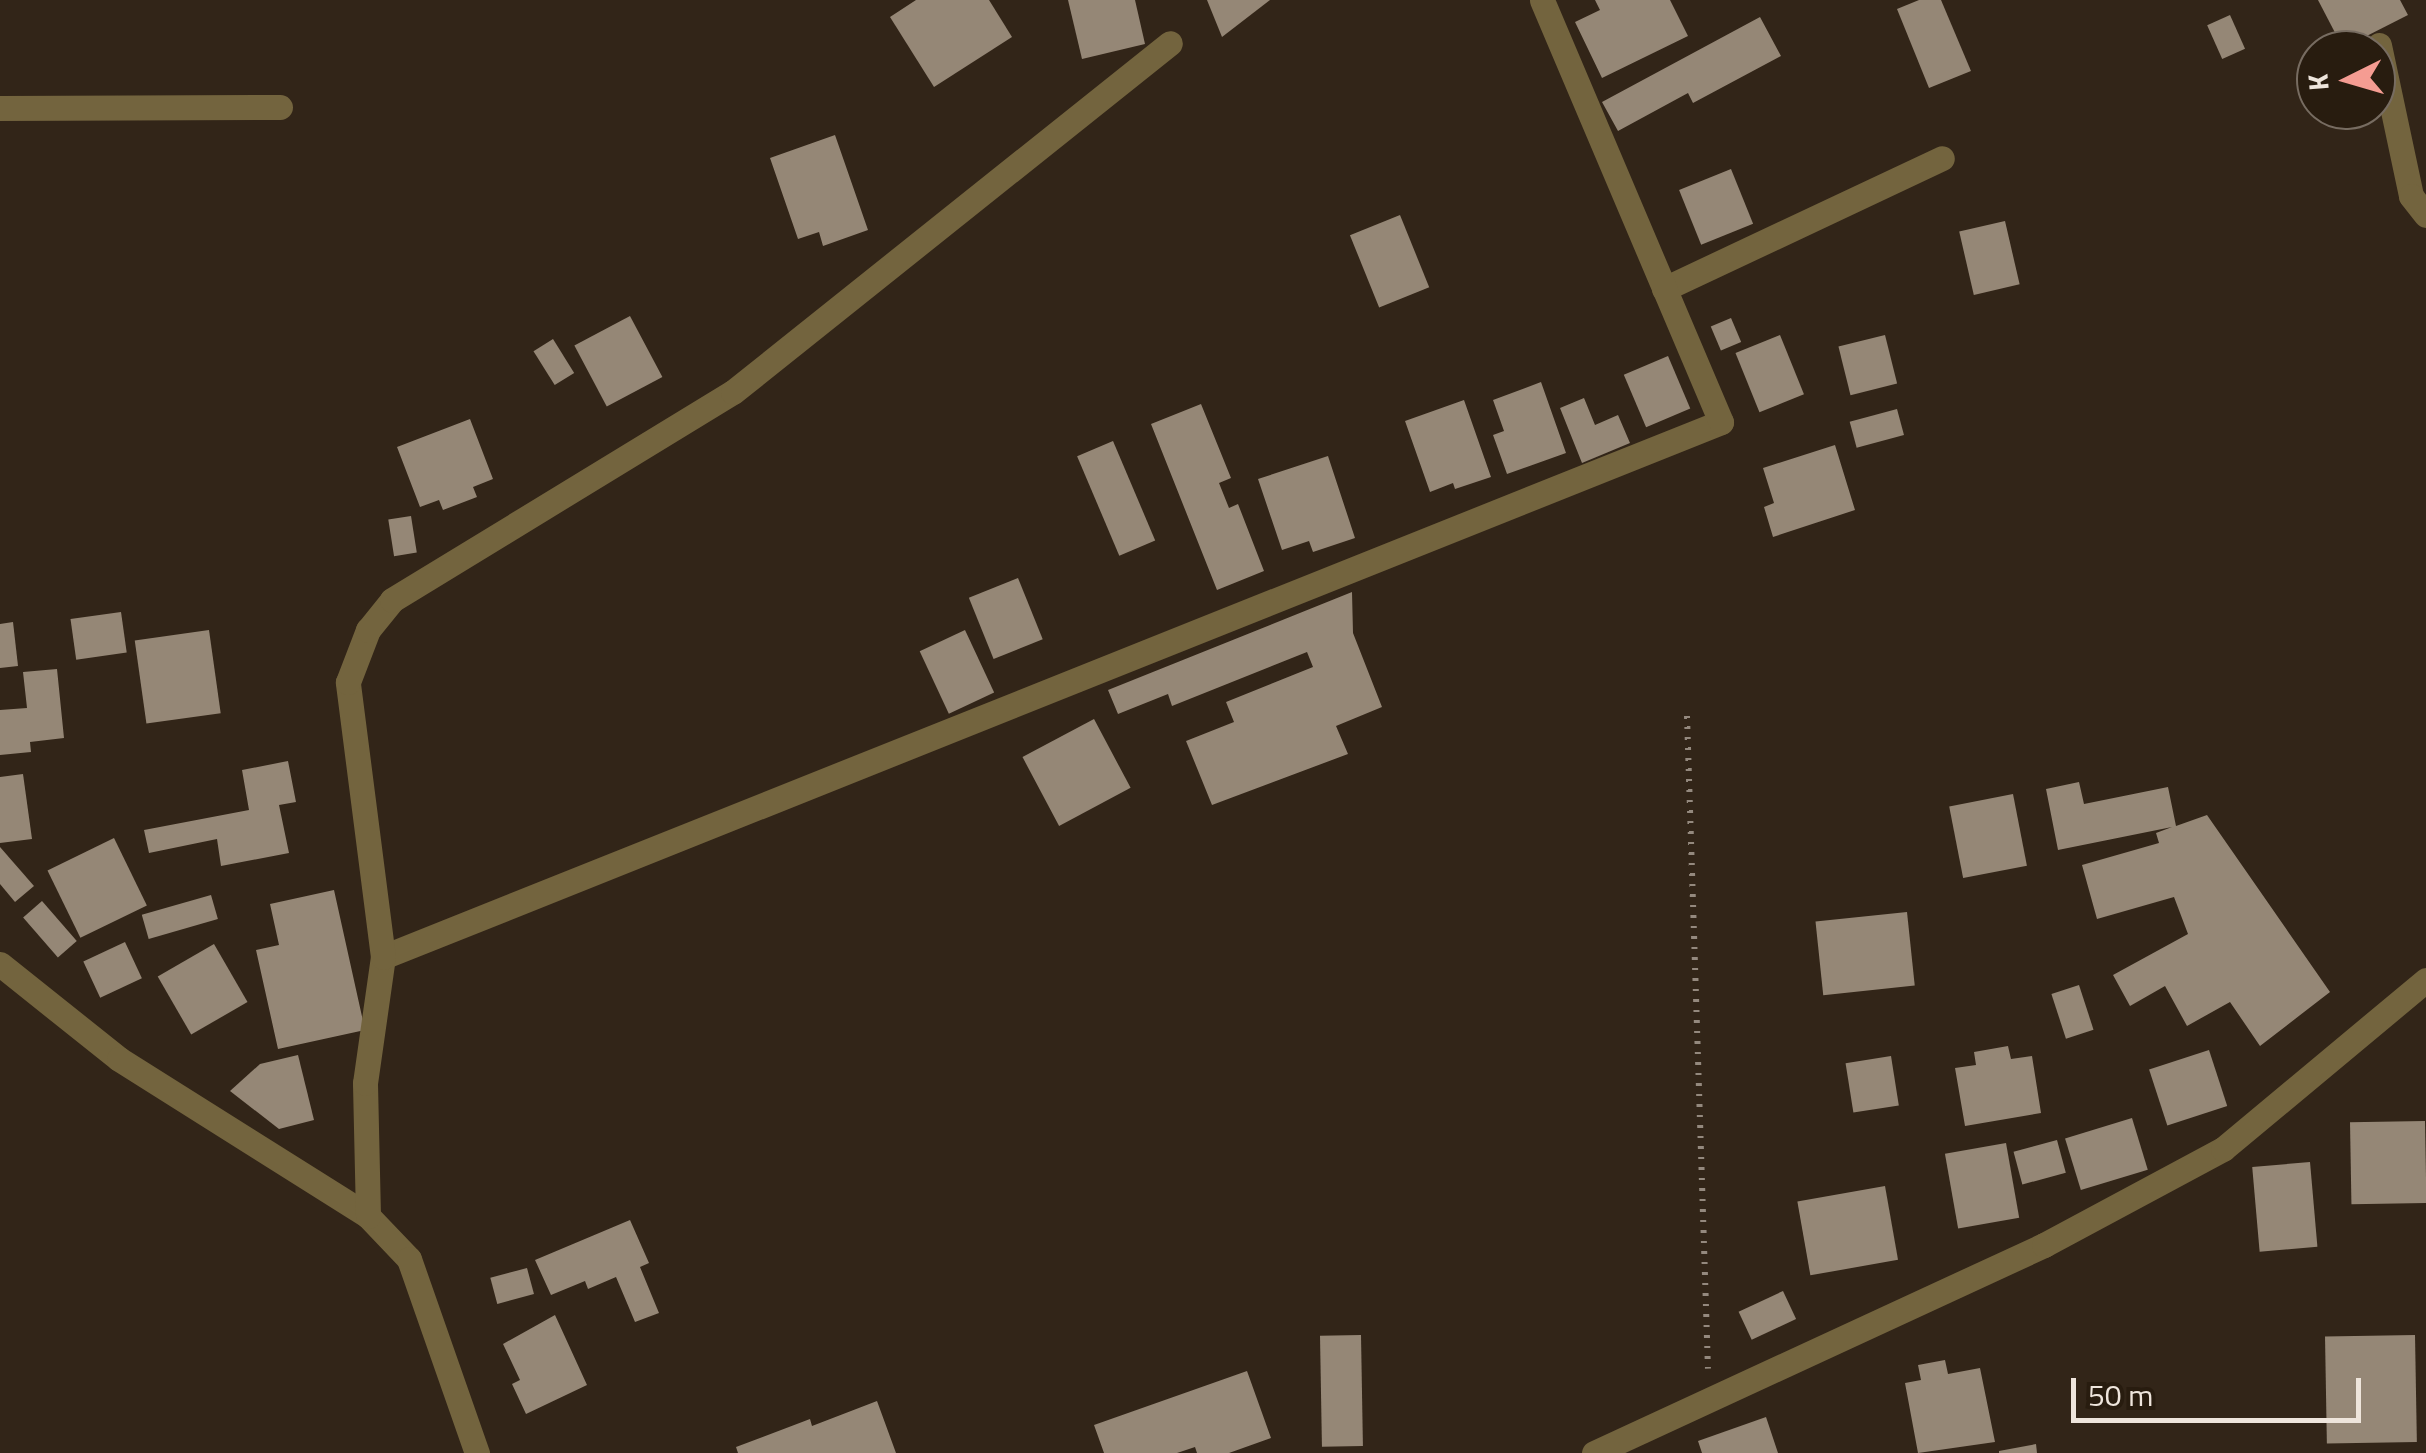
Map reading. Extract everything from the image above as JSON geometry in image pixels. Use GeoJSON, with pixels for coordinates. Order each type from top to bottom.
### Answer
{"type":"FeatureCollection","features":[{"type":"Feature","properties":{"kind":"street"},"geometry":{"type":"LineString","coordinates":[[382,957],[1721,422],[1542,0]]}},
{"type":"Feature","properties":{"kind":"street"},"geometry":{"type":"LineString","coordinates":[[368,1216],[365,1083],[382,957],[348,682],[368,630],[392,600],[733,392],[1170,44]]}},
{"type":"Feature","properties":{"kind":"street"},"geometry":{"type":"LineString","coordinates":[[0,108],[280,108]]}},
{"type":"Feature","properties":{"kind":"street"},"geometry":{"type":"LineString","coordinates":[[2396,123],[2412,196],[2426,215]]}},
{"type":"Feature","properties":{"kind":"street"},"geometry":{"type":"LineString","coordinates":[[1664,288],[1942,158]]}},
{"type":"Feature","properties":{"kind":"street"},"geometry":{"type":"LineString","coordinates":[[0,964],[119,1059],[368,1216],[409,1259],[477,1453]]}},
{"type":"Feature","properties":{"kind":"street"},"geometry":{"type":"LineString","coordinates":[[1594,1453],[2044,1245],[2223,1149],[2426,980]]}},
{"type":"Feature","properties":{"kind":"path"},"geometry":{"type":"LineString","coordinates":[[1687,716],[1709,1400]]}},
{"type":"Feature","properties":{"kind":"building"},"geometry":{"type":"Polygon","coordinates":[[[916,0],[989,0],[1012,37],[934,87],[890,17],[916,0]]]}},
{"type":"Feature","properties":{"kind":"building"},"geometry":{"type":"Polygon","coordinates":[[[1068,0],[1135,0],[1145,44],[1082,59],[1068,0]]]}},
{"type":"Feature","properties":{"kind":"building"},"geometry":{"type":"Polygon","coordinates":[[[1207,0],[1270,0],[1222,37],[1207,0]]]}},
{"type":"Feature","properties":{"kind":"building"},"geometry":{"type":"Polygon","coordinates":[[[1595,0],[1670,0],[1688,36],[1602,78],[1575,22],[1600,10],[1595,0]]]}},
{"type":"Feature","properties":{"kind":"building"},"geometry":{"type":"Polygon","coordinates":[[[1919,0],[1941,0],[1971,71],[1929,88],[1897,9],[1919,0]]]}},
{"type":"Feature","properties":{"kind":"building"},"geometry":{"type":"Polygon","coordinates":[[[2318,0],[2400,0],[2408,15],[2378,30],[2334,30],[2318,0]]]}},
{"type":"Feature","properties":{"kind":"building"},"geometry":{"type":"Polygon","coordinates":[[[2230,15],[2245,49],[2222,59],[2207,25],[2230,15]]]}},
{"type":"Feature","properties":{"kind":"building"},"geometry":{"type":"Polygon","coordinates":[[[1760,17],[1781,56],[1693,103],[1688,93],[1618,131],[1602,102],[1760,17]]]}},
{"type":"Feature","properties":{"kind":"building"},"geometry":{"type":"Polygon","coordinates":[[[835,135],[868,230],[823,246],[819,232],[798,239],[770,158],[835,135]]]}},
{"type":"Feature","properties":{"kind":"building"},"geometry":{"type":"Polygon","coordinates":[[[1731,169],[1753,224],[1701,245],[1679,190],[1731,169]]]}},
{"type":"Feature","properties":{"kind":"building"},"geometry":{"type":"Polygon","coordinates":[[[1400,215],[1429,287],[1379,308],[1350,235],[1400,215]]]}},
{"type":"Feature","properties":{"kind":"building"},"geometry":{"type":"Polygon","coordinates":[[[2005,221],[2020,284],[1974,295],[1959,232],[2005,221]]]}},
{"type":"Feature","properties":{"kind":"building"},"geometry":{"type":"Polygon","coordinates":[[[630,316],[662,377],[607,407],[574,346],[630,316]]]}},
{"type":"Feature","properties":{"kind":"building"},"geometry":{"type":"Polygon","coordinates":[[[1731,318],[1741,342],[1721,351],[1711,327],[1731,318]]]}},
{"type":"Feature","properties":{"kind":"building"},"geometry":{"type":"Polygon","coordinates":[[[1780,335],[1804,394],[1759,412],[1735,353],[1780,335]]]}},
{"type":"Feature","properties":{"kind":"building"},"geometry":{"type":"Polygon","coordinates":[[[1885,335],[1897,384],[1851,395],[1838,347],[1885,335]]]}},
{"type":"Feature","properties":{"kind":"building"},"geometry":{"type":"Polygon","coordinates":[[[553,339],[574,373],[555,385],[533,351],[553,339]]]}},
{"type":"Feature","properties":{"kind":"building"},"geometry":{"type":"Polygon","coordinates":[[[1668,356],[1690,408],[1646,427],[1624,375],[1668,356]]]}},
{"type":"Feature","properties":{"kind":"building"},"geometry":{"type":"Polygon","coordinates":[[[1541,382],[1566,453],[1507,474],[1493,435],[1504,431],[1493,400],[1541,382]]]}},
{"type":"Feature","properties":{"kind":"building"},"geometry":{"type":"Polygon","coordinates":[[[1584,398],[1595,425],[1618,415],[1630,443],[1582,463],[1560,408],[1584,398]]]}},
{"type":"Feature","properties":{"kind":"building"},"geometry":{"type":"Polygon","coordinates":[[[1464,400],[1491,477],[1455,489],[1453,483],[1430,492],[1405,421],[1464,400]]]}},
{"type":"Feature","properties":{"kind":"building"},"geometry":{"type":"Polygon","coordinates":[[[1201,404],[1231,478],[1219,483],[1229,508],[1238,504],[1264,571],[1217,590],[1151,424],[1201,404]]]}},
{"type":"Feature","properties":{"kind":"building"},"geometry":{"type":"Polygon","coordinates":[[[1897,409],[1904,435],[1857,448],[1850,422],[1897,409]]]}},
{"type":"Feature","properties":{"kind":"building"},"geometry":{"type":"Polygon","coordinates":[[[470,419],[493,479],[473,487],[477,497],[443,510],[439,500],[420,507],[397,447],[470,419]]]}},
{"type":"Feature","properties":{"kind":"building"},"geometry":{"type":"Polygon","coordinates":[[[1113,441],[1155,540],[1119,556],[1077,456],[1113,441]]]}},
{"type":"Feature","properties":{"kind":"building"},"geometry":{"type":"Polygon","coordinates":[[[1835,445],[1855,510],[1773,537],[1764,507],[1774,503],[1763,468],[1835,445]]]}},
{"type":"Feature","properties":{"kind":"building"},"geometry":{"type":"Polygon","coordinates":[[[1328,456],[1355,538],[1313,552],[1309,541],[1282,550],[1258,479],[1328,456]]]}},
{"type":"Feature","properties":{"kind":"building"},"geometry":{"type":"Polygon","coordinates":[[[411,516],[417,553],[394,556],[388,520],[411,516]]]}},
{"type":"Feature","properties":{"kind":"building"},"geometry":{"type":"Polygon","coordinates":[[[1018,578],[1043,639],[994,659],[969,598],[1018,578]]]}},
{"type":"Feature","properties":{"kind":"building"},"geometry":{"type":"Polygon","coordinates":[[[1352,592],[1353,633],[1382,707],[1336,726],[1348,754],[1212,805],[1186,741],[1234,722],[1226,702],[1313,667],[1307,652],[1172,706],[1168,694],[1118,714],[1108,690],[1352,592]]]}},
{"type":"Feature","properties":{"kind":"building"},"geometry":{"type":"Polygon","coordinates":[[[121,612],[127,653],[76,660],[70,619],[121,612]]]}},
{"type":"Feature","properties":{"kind":"building"},"geometry":{"type":"Polygon","coordinates":[[[13,622],[18,666],[0,668],[0,624],[13,622]]]}},
{"type":"Feature","properties":{"kind":"building"},"geometry":{"type":"Polygon","coordinates":[[[209,630],[221,713],[146,724],[135,640],[209,630]]]}},
{"type":"Feature","properties":{"kind":"building"},"geometry":{"type":"Polygon","coordinates":[[[965,630],[994,693],[949,714],[920,651],[965,630]]]}},
{"type":"Feature","properties":{"kind":"building"},"geometry":{"type":"Polygon","coordinates":[[[57,669],[64,738],[30,742],[31,752],[0,755],[0,710],[27,708],[23,672],[57,669]]]}},
{"type":"Feature","properties":{"kind":"building"},"geometry":{"type":"Polygon","coordinates":[[[1094,719],[1131,788],[1059,826],[1022,757],[1094,719]]]}},
{"type":"Feature","properties":{"kind":"building"},"geometry":{"type":"Polygon","coordinates":[[[288,761],[296,802],[279,805],[289,853],[221,866],[217,839],[149,853],[144,830],[249,810],[242,770],[288,761]]]}},
{"type":"Feature","properties":{"kind":"building"},"geometry":{"type":"Polygon","coordinates":[[[23,774],[32,839],[0,843],[0,777],[23,774]]]}},
{"type":"Feature","properties":{"kind":"building"},"geometry":{"type":"Polygon","coordinates":[[[2079,782],[2084,804],[2168,787],[2176,826],[2207,815],[2330,992],[2260,1046],[2230,1002],[2187,1026],[2165,986],[2130,1006],[2113,975],[2188,934],[2174,897],[2097,919],[2082,865],[2159,843],[2156,833],[2172,827],[2058,850],[2046,789],[2079,782]]]}},
{"type":"Feature","properties":{"kind":"building"},"geometry":{"type":"Polygon","coordinates":[[[2013,794],[2027,866],[1963,878],[1949,806],[2013,794]]]}},
{"type":"Feature","properties":{"kind":"building"},"geometry":{"type":"Polygon","coordinates":[[[114,838],[147,905],[80,938],[47,870],[114,838]]]}},
{"type":"Feature","properties":{"kind":"building"},"geometry":{"type":"Polygon","coordinates":[[[0,847],[34,886],[15,902],[0,884],[0,847]]]}},
{"type":"Feature","properties":{"kind":"building"},"geometry":{"type":"Polygon","coordinates":[[[334,890],[365,1030],[278,1049],[256,950],[279,945],[270,904],[334,890]]]}},
{"type":"Feature","properties":{"kind":"building"},"geometry":{"type":"Polygon","coordinates":[[[211,895],[218,919],[149,939],[142,915],[211,895]]]}},
{"type":"Feature","properties":{"kind":"building"},"geometry":{"type":"Polygon","coordinates":[[[42,901],[77,941],[58,957],[23,917],[42,901]]]}},
{"type":"Feature","properties":{"kind":"building"},"geometry":{"type":"Polygon","coordinates":[[[1907,912],[1915,986],[1823,995],[1816,922],[1907,912]]]}},
{"type":"Feature","properties":{"kind":"building"},"geometry":{"type":"Polygon","coordinates":[[[125,942],[142,978],[100,998],[83,961],[125,942]]]}},
{"type":"Feature","properties":{"kind":"building"},"geometry":{"type":"Polygon","coordinates":[[[214,944],[248,1002],[191,1035],[158,976],[214,944]]]}},
{"type":"Feature","properties":{"kind":"building"},"geometry":{"type":"Polygon","coordinates":[[[2079,985],[2094,1030],[2066,1039],[2051,994],[2079,985]]]}},
{"type":"Feature","properties":{"kind":"building"},"geometry":{"type":"Polygon","coordinates":[[[2008,1046],[2011,1059],[2032,1056],[2041,1113],[1965,1126],[1955,1068],[1976,1065],[1974,1052],[2008,1046]]]}},
{"type":"Feature","properties":{"kind":"building"},"geometry":{"type":"Polygon","coordinates":[[[2209,1050],[2227,1106],[2167,1126],[2149,1069],[2209,1050]]]}},
{"type":"Feature","properties":{"kind":"building"},"geometry":{"type":"Polygon","coordinates":[[[298,1055],[314,1120],[279,1129],[230,1091],[260,1064],[298,1055]]]}},
{"type":"Feature","properties":{"kind":"building"},"geometry":{"type":"Polygon","coordinates":[[[1891,1056],[1899,1105],[1853,1113],[1846,1063],[1891,1056]]]}},
{"type":"Feature","properties":{"kind":"building"},"geometry":{"type":"Polygon","coordinates":[[[2132,1118],[2148,1170],[2081,1190],[2065,1138],[2132,1118]]]}},
{"type":"Feature","properties":{"kind":"building"},"geometry":{"type":"Polygon","coordinates":[[[2425,1121],[2426,1203],[2351,1204],[2350,1122],[2425,1121]]]}},
{"type":"Feature","properties":{"kind":"building"},"geometry":{"type":"Polygon","coordinates":[[[2057,1140],[2066,1173],[2022,1184],[2014,1152],[2057,1140]]]}},
{"type":"Feature","properties":{"kind":"building"},"geometry":{"type":"Polygon","coordinates":[[[2006,1143],[2019,1218],[1958,1229],[1945,1154],[2006,1143]]]}},
{"type":"Feature","properties":{"kind":"building"},"geometry":{"type":"Polygon","coordinates":[[[2310,1162],[2317,1247],[2260,1252],[2252,1167],[2310,1162]]]}},
{"type":"Feature","properties":{"kind":"building"},"geometry":{"type":"Polygon","coordinates":[[[1885,1186],[1898,1260],[1810,1275],[1797,1201],[1885,1186]]]}},
{"type":"Feature","properties":{"kind":"building"},"geometry":{"type":"Polygon","coordinates":[[[630,1220],[649,1263],[640,1267],[659,1313],[635,1322],[616,1277],[588,1289],[585,1281],[551,1295],[535,1260],[630,1220]]]}},
{"type":"Feature","properties":{"kind":"building"},"geometry":{"type":"Polygon","coordinates":[[[527,1268],[534,1294],[497,1304],[490,1278],[527,1268]]]}},
{"type":"Feature","properties":{"kind":"building"},"geometry":{"type":"Polygon","coordinates":[[[1783,1291],[1796,1319],[1752,1340],[1739,1312],[1783,1291]]]}},
{"type":"Feature","properties":{"kind":"building"},"geometry":{"type":"Polygon","coordinates":[[[555,1315],[587,1385],[526,1414],[512,1384],[520,1380],[503,1344],[555,1315]]]}},
{"type":"Feature","properties":{"kind":"building"},"geometry":{"type":"Polygon","coordinates":[[[1361,1335],[1363,1446],[1322,1447],[1320,1336],[1361,1335]]]}},
{"type":"Feature","properties":{"kind":"building"},"geometry":{"type":"Polygon","coordinates":[[[2415,1335],[2417,1442],[2327,1444],[2325,1337],[2415,1335]]]}},
{"type":"Feature","properties":{"kind":"building"},"geometry":{"type":"Polygon","coordinates":[[[1945,1360],[1948,1374],[1980,1368],[1995,1442],[1918,1453],[1905,1383],[1921,1380],[1918,1365],[1945,1360]]]}},
{"type":"Feature","properties":{"kind":"building"},"geometry":{"type":"Polygon","coordinates":[[[1247,1371],[1271,1438],[1229,1453],[1197,1453],[1195,1447],[1177,1453],[1104,1453],[1094,1425],[1247,1371]]]}},
{"type":"Feature","properties":{"kind":"building"},"geometry":{"type":"Polygon","coordinates":[[[877,1401],[896,1453],[738,1453],[736,1447],[810,1419],[812,1426],[877,1401]]]}},
{"type":"Feature","properties":{"kind":"building"},"geometry":{"type":"Polygon","coordinates":[[[1766,1417],[1778,1453],[1702,1453],[1698,1441],[1766,1417]]]}},
{"type":"Feature","properties":{"kind":"building"},"geometry":{"type":"Polygon","coordinates":[[[2036,1444],[2037,1453],[1999,1453],[1999,1451],[2036,1444]]]}}]}
